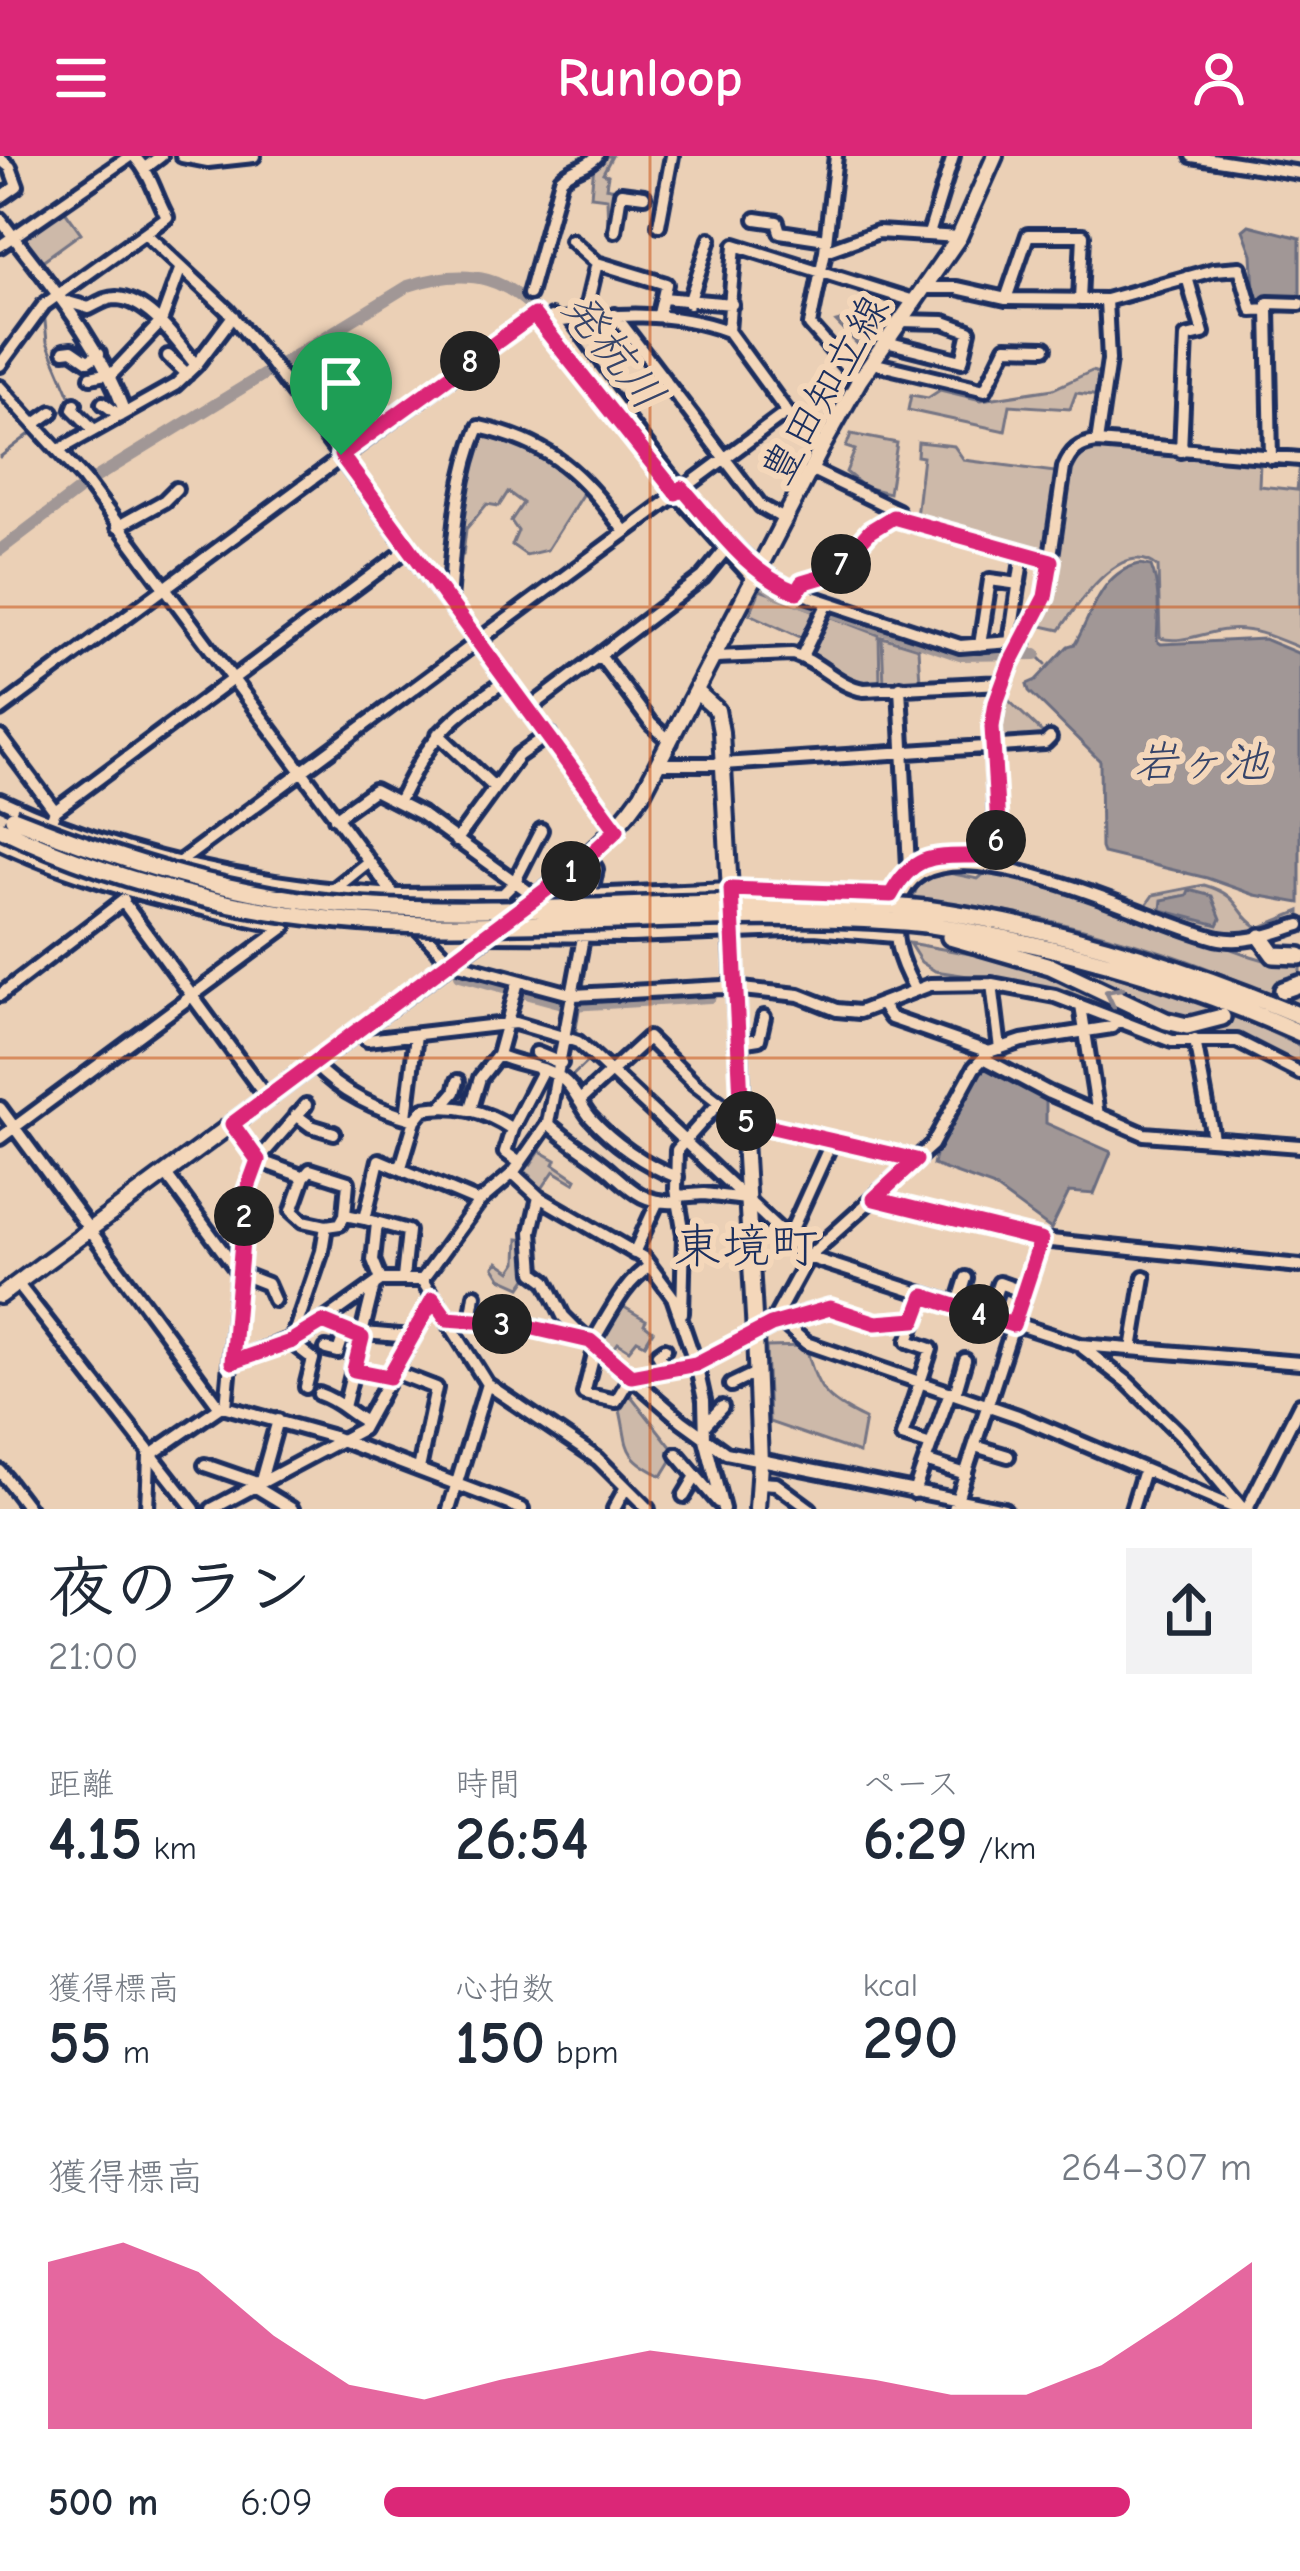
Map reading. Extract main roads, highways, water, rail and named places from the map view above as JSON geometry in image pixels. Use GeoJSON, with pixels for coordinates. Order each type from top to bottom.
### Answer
{"type":"FeatureCollection","features":[{"type":"Feature","properties":{"kind":"highway"},"geometry":{"type":"LineString","coordinates":[[0,811],[160,870],[259,893],[340,904],[494,908],[798,901],[924,922],[1118,965],[1224,1000],[1300,1034]]}},
{"type":"Feature","properties":{"kind":"highway"},"geometry":{"type":"LineString","coordinates":[[0,827],[156,885],[303,915],[430,925],[736,924],[832,917],[1036,928],[1135,954],[1300,1016]]}},
{"type":"Feature","properties":{"kind":"highway"},"geometry":{"type":"LineString","coordinates":[[924,922],[1050,967],[1166,1022],[1186,1025],[1222,1017]]}},
{"type":"Feature","properties":{"kind":"highway"},"geometry":{"type":"LineString","coordinates":[[1261,937],[1274,955],[1300,956]]}},
{"type":"Feature","properties":{"kind":"highway"},"geometry":{"type":"LineString","coordinates":[[1283,990],[1300,984]]}},
{"type":"Feature","properties":{"kind":"main road","name":"豊田知立線"},"geometry":{"type":"LineString","coordinates":[[0,1297],[232,1124],[265,1094],[487,935],[617,830],[698,693],[822,447],[860,381],[958,237],[994,156]]}},
{"type":"Feature","properties":{"kind":"main road"},"geometry":{"type":"LineString","coordinates":[[698,693],[717,710],[736,924],[760,1463],[758,1509]]}},
{"type":"Feature","properties":{"kind":"water"},"geometry":{"type":"Polygon","coordinates":[[[1249,225],[1300,238],[1300,301],[1266,300],[1255,306],[1252,254],[1243,230],[1249,225]]]}},
{"type":"Feature","properties":{"kind":"water","name":"岩ヶ池"},"geometry":{"type":"Polygon","coordinates":[[[1140,564],[1151,566],[1154,575],[1157,641],[1161,644],[1264,639],[1300,654],[1300,903],[1103,853],[1100,761],[1027,684],[1075,644],[1106,585],[1140,564]]]}},
{"type":"Feature","properties":{"kind":"water"},"geometry":{"type":"Polygon","coordinates":[[[1189,890],[1212,896],[1221,919],[1218,925],[1161,910],[1162,900],[1187,895],[1189,890]]]}},
{"type":"Feature","properties":{"kind":"water"},"geometry":{"type":"Polygon","coordinates":[[[986,1062],[1046,1093],[1046,1123],[1111,1152],[1094,1194],[1069,1192],[1051,1229],[992,1186],[933,1165],[952,1110],[986,1062]]]}},
{"type":"Feature","properties":{"kind":"waterway","name":"発杭川"},"geometry":{"type":"LineString","coordinates":[[0,550],[92,480],[408,286],[451,277],[487,280],[520,296],[550,327]]}},
{"type":"Feature","properties":{"kind":"waterway"},"geometry":{"type":"LineString","coordinates":[[44,311],[47,342],[73,403],[58,414]]}},
{"type":"Feature","properties":{"kind":"waterway"},"geometry":{"type":"LineString","coordinates":[[0,457],[35,430]]}},
{"type":"Feature","properties":{"kind":"waterway"},"geometry":{"type":"LineString","coordinates":[[105,497],[121,519]]}},
{"type":"Feature","properties":{"kind":"waterway"},"geometry":{"type":"LineString","coordinates":[[127,527],[168,582]]}},
{"type":"Feature","properties":{"kind":"waterway","name":"発杭川"},"geometry":{"type":"LineString","coordinates":[[750,570],[775,592],[960,655],[1036,654]]}},
{"type":"Feature","properties":{"kind":"waterway"},"geometry":{"type":"LineString","coordinates":[[174,589],[305,764]]}},
{"type":"Feature","properties":{"kind":"waterway"},"geometry":{"type":"LineString","coordinates":[[1036,654],[1046,664]]}},
{"type":"Feature","properties":{"kind":"waterway"},"geometry":{"type":"LineString","coordinates":[[311,772],[399,890]]}},
{"type":"Feature","properties":{"kind":"waterway"},"geometry":{"type":"LineString","coordinates":[[583,988],[589,945],[656,940]]}},
{"type":"Feature","properties":{"kind":"waterway"},"geometry":{"type":"LineString","coordinates":[[268,1088],[433,965],[422,943]]}},
{"type":"Feature","properties":{"kind":"waterway"},"geometry":{"type":"LineString","coordinates":[[460,975],[570,1005],[710,997]]}},
{"type":"Feature","properties":{"kind":"waterway"},"geometry":{"type":"LineString","coordinates":[[581,997],[575,1035],[598,1052]]}},
{"type":"Feature","properties":{"kind":"waterway"},"geometry":{"type":"LineString","coordinates":[[570,1078],[589,1060]]}},
{"type":"Feature","properties":{"kind":"waterway"},"geometry":{"type":"LineString","coordinates":[[90,1221],[260,1094]]}},
{"type":"Feature","properties":{"kind":"district","name":"東境町"},"geometry":{"type":"Point","coordinates":[746,1245]}}]}
